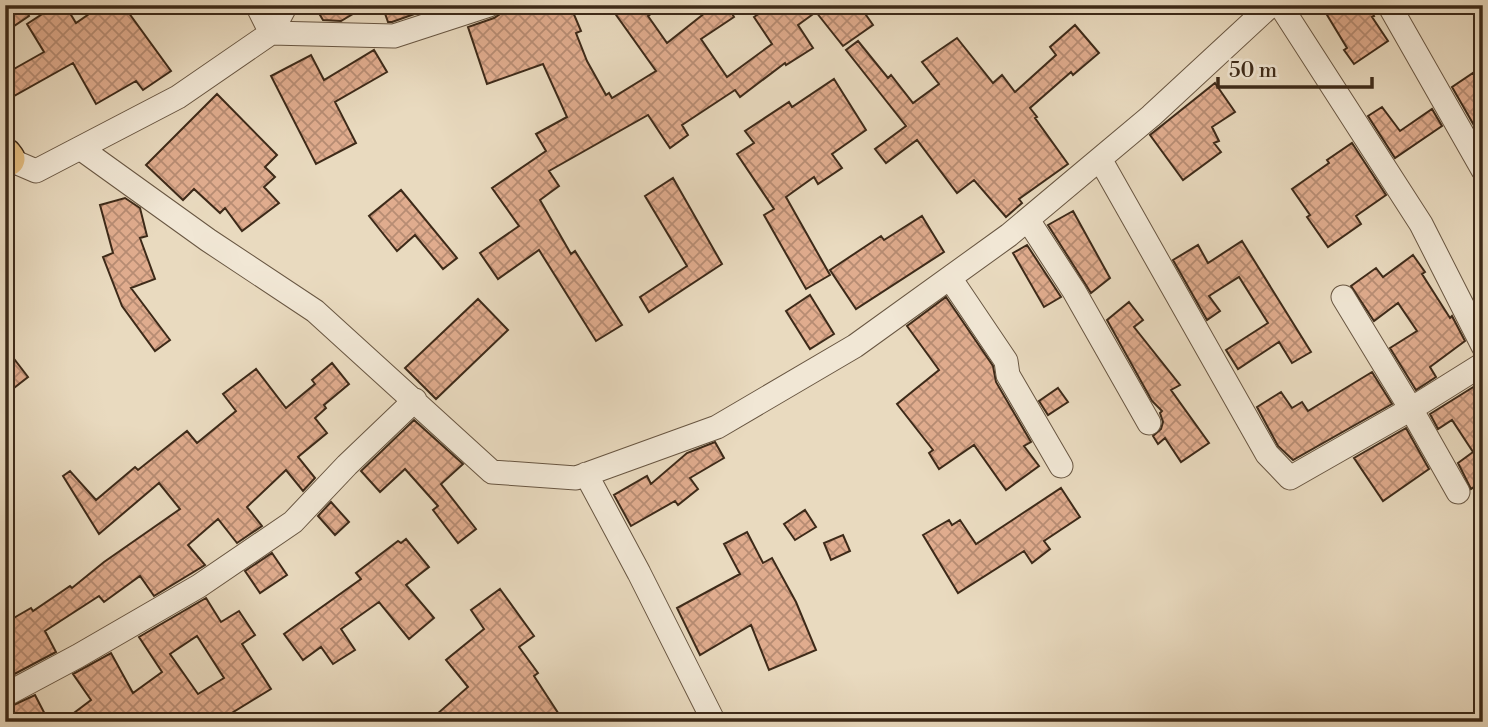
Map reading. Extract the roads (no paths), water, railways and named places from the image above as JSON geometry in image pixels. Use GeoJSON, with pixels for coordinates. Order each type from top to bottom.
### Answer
{"type":"FeatureCollection","features":[{"type":"Feature","properties":{"kind":"street"},"geometry":{"type":"LineString","coordinates":[[257,5],[271,33]]}},
{"type":"Feature","properties":{"kind":"street"},"geometry":{"type":"LineString","coordinates":[[6,158],[36,171],[178,97],[271,33],[286,5]]}},
{"type":"Feature","properties":{"kind":"street"},"geometry":{"type":"LineString","coordinates":[[271,33],[394,36],[489,5]]}},
{"type":"Feature","properties":{"kind":"street"},"geometry":{"type":"LineString","coordinates":[[80,148],[208,240],[315,311],[492,472],[576,478],[717,428],[856,346],[1028,220],[1151,116],[1271,5]]}},
{"type":"Feature","properties":{"kind":"street"},"geometry":{"type":"LineString","coordinates":[[1280,5],[1421,224],[1483,346]]}},
{"type":"Feature","properties":{"kind":"street"},"geometry":{"type":"LineString","coordinates":[[1389,5],[1483,170]]}},
{"type":"Feature","properties":{"kind":"street"},"geometry":{"type":"LineString","coordinates":[[1100,159],[1267,454],[1290,478],[1411,409],[1483,364]]}},
{"type":"Feature","properties":{"kind":"street"},"geometry":{"type":"LineString","coordinates":[[1028,220],[1074,291],[1149,422]]}},
{"type":"Feature","properties":{"kind":"street"},"geometry":{"type":"LineString","coordinates":[[950,278],[1006,361],[1008,376],[1061,466]]}},
{"type":"Feature","properties":{"kind":"street"},"geometry":{"type":"LineString","coordinates":[[1343,297],[1458,492]]}},
{"type":"Feature","properties":{"kind":"street"},"geometry":{"type":"LineString","coordinates":[[5,695],[199,586],[293,522],[347,465],[415,400]]}},
{"type":"Feature","properties":{"kind":"street"},"geometry":{"type":"LineString","coordinates":[[586,474],[715,722]]}}]}
